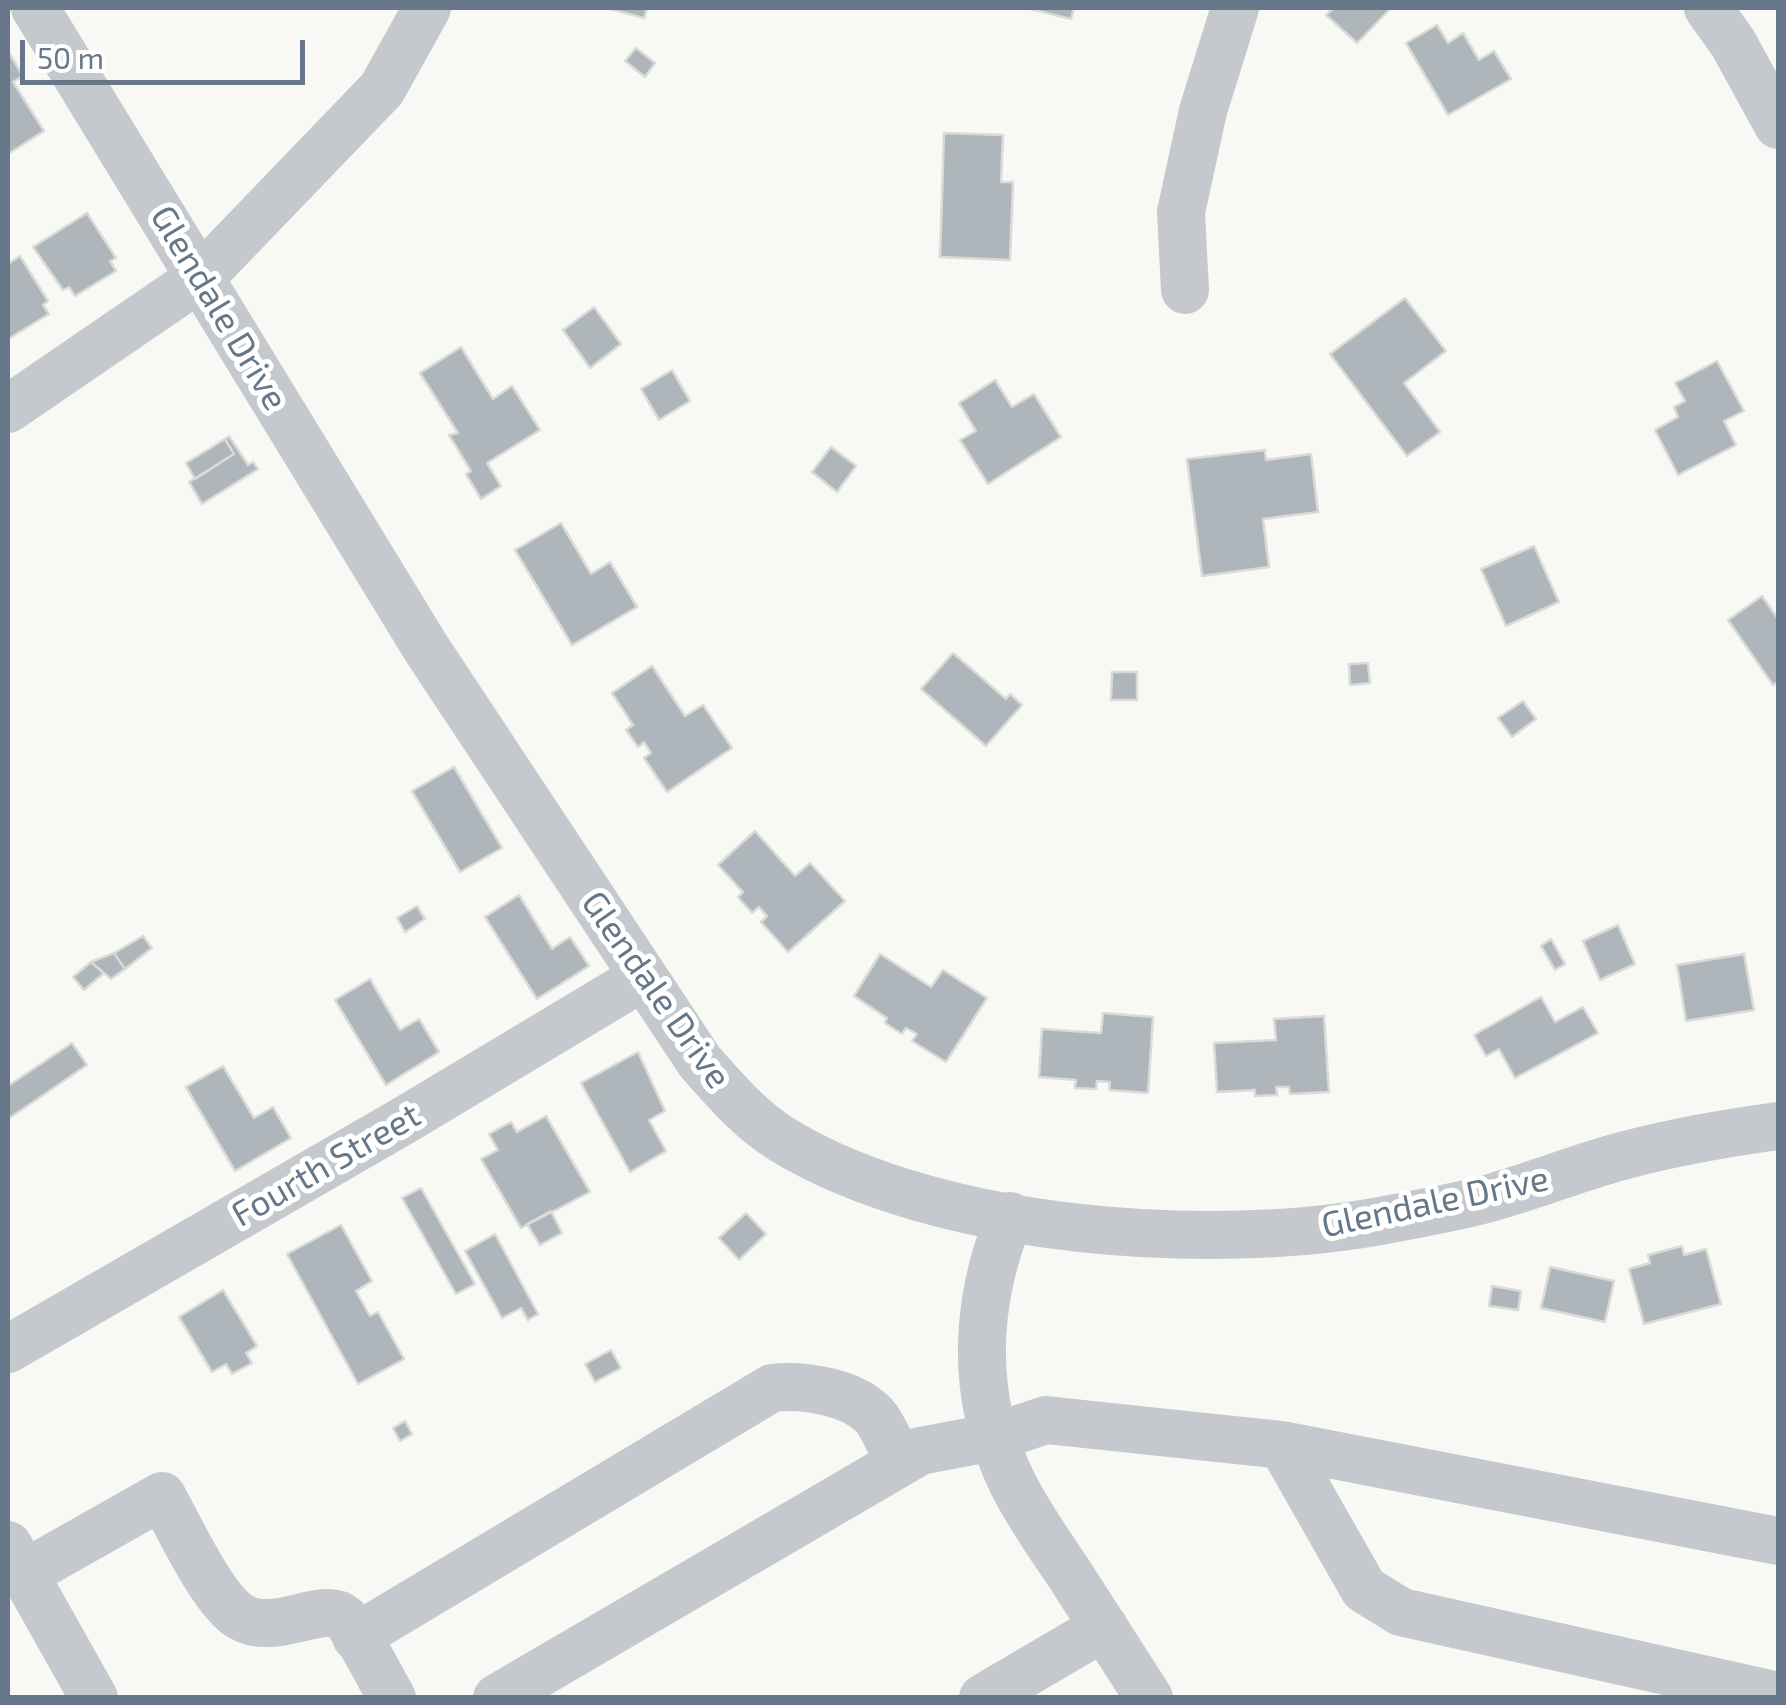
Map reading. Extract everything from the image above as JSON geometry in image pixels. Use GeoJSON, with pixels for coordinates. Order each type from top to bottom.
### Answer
{"type":"FeatureCollection","features":[{"type":"Feature","properties":{"kind":"street","name":"Glendale Drive"},"geometry":{"type":"LineString","coordinates":[[35,8],[426,648],[700,1062],[737,1104],[779,1138],[830,1166],[923,1200],[1090,1228],[1192,1234],[1290,1232],[1390,1219],[1495,1197],[1621,1156],[1710,1135],[1778,1126]]}},
{"type":"Feature","properties":{"kind":"street"},"geometry":{"type":"LineString","coordinates":[[8,409],[201,277],[382,89],[427,8]]}},
{"type":"Feature","properties":{"kind":"street"},"geometry":{"type":"LineString","coordinates":[[1185,290],[1181,212],[1203,111],[1235,8]]}},
{"type":"Feature","properties":{"kind":"street"},"geometry":{"type":"LineString","coordinates":[[1708,8],[1733,43],[1778,125]]}},
{"type":"Feature","properties":{"kind":"street","name":"Fourth Street"},"geometry":{"type":"LineString","coordinates":[[8,1350],[643,977]]}},
{"type":"Feature","properties":{"kind":"street"},"geometry":{"type":"LineString","coordinates":[[1010,1216],[996,1248],[982,1316],[982,1385],[994,1437],[1029,1513],[1149,1698]]}},
{"type":"Feature","properties":{"kind":"street"},"geometry":{"type":"LineString","coordinates":[[356,1637],[772,1388],[794,1385],[855,1401],[876,1418],[900,1462]]}},
{"type":"Feature","properties":{"kind":"street"},"geometry":{"type":"LineString","coordinates":[[497,1698],[900,1462],[920,1452],[994,1437],[1046,1420],[1282,1445],[1778,1541]]}},
{"type":"Feature","properties":{"kind":"street"},"geometry":{"type":"LineString","coordinates":[[1282,1445],[1364,1588],[1401,1612],[1778,1696]]}},
{"type":"Feature","properties":{"kind":"street"},"geometry":{"type":"LineString","coordinates":[[94,1698],[16,1560],[162,1496],[219,1596],[239,1616],[264,1626],[328,1612],[344,1617],[392,1698]]}},
{"type":"Feature","properties":{"kind":"street"},"geometry":{"type":"LineString","coordinates":[[983,1698],[1104,1627]]}},
{"type":"Feature","properties":{"kind":"building"},"geometry":{"type":"Polygon","coordinates":[[[607,8],[647,8],[644,18],[607,8]]]}},
{"type":"Feature","properties":{"kind":"building"},"geometry":{"type":"Polygon","coordinates":[[[1026,8],[1074,8],[1071,19],[1026,8]]]}},
{"type":"Feature","properties":{"kind":"building"},"geometry":{"type":"Polygon","coordinates":[[[1334,8],[1391,8],[1357,43],[1326,15],[1334,8]]]}},
{"type":"Feature","properties":{"kind":"building"},"geometry":{"type":"Polygon","coordinates":[[[1437,25],[1448,43],[1463,33],[1479,60],[1494,51],[1511,79],[1448,115],[1406,43],[1437,25]]]}},
{"type":"Feature","properties":{"kind":"building"},"geometry":{"type":"Polygon","coordinates":[[[636,48],[655,63],[645,77],[625,61],[636,48]]]}},
{"type":"Feature","properties":{"kind":"building"},"geometry":{"type":"Polygon","coordinates":[[[8,51],[23,76],[13,82],[44,131],[8,154],[8,51]]]}},
{"type":"Feature","properties":{"kind":"building"},"geometry":{"type":"Polygon","coordinates":[[[944,133],[1003,135],[1001,182],[1013,182],[1010,260],[940,257],[944,133]]]}},
{"type":"Feature","properties":{"kind":"building"},"geometry":{"type":"Polygon","coordinates":[[[87,213],[116,258],[110,261],[116,271],[75,296],[69,287],[63,290],[33,247],[87,213]]]}},
{"type":"Feature","properties":{"kind":"building"},"geometry":{"type":"Polygon","coordinates":[[[20,256],[48,301],[43,305],[49,314],[8,339],[8,264],[20,256]]]}},
{"type":"Feature","properties":{"kind":"building"},"geometry":{"type":"Polygon","coordinates":[[[1405,298],[1446,351],[1404,383],[1440,432],[1407,456],[1330,354],[1405,298]]]}},
{"type":"Feature","properties":{"kind":"building"},"geometry":{"type":"Polygon","coordinates":[[[594,307],[621,344],[590,368],[563,330],[594,307]]]}},
{"type":"Feature","properties":{"kind":"building"},"geometry":{"type":"Polygon","coordinates":[[[461,347],[493,399],[512,386],[540,430],[487,463],[501,486],[481,499],[466,474],[471,471],[449,435],[458,433],[420,373],[461,347]]]}},
{"type":"Feature","properties":{"kind":"building"},"geometry":{"type":"Polygon","coordinates":[[[1717,361],[1744,411],[1724,421],[1736,445],[1678,475],[1655,430],[1678,417],[1674,407],[1685,401],[1675,383],[1717,361]]]}},
{"type":"Feature","properties":{"kind":"building"},"geometry":{"type":"Polygon","coordinates":[[[672,370],[690,401],[659,420],[641,389],[672,370]]]}},
{"type":"Feature","properties":{"kind":"building"},"geometry":{"type":"Polygon","coordinates":[[[995,380],[1012,407],[1034,394],[1061,437],[988,484],[960,440],[976,431],[959,403],[995,380]]]}},
{"type":"Feature","properties":{"kind":"building"},"geometry":{"type":"Polygon","coordinates":[[[229,436],[248,465],[253,462],[258,469],[202,504],[189,482],[234,454],[225,439],[229,436]]]}},
{"type":"Feature","properties":{"kind":"building"},"geometry":{"type":"Polygon","coordinates":[[[225,439],[234,454],[195,479],[186,463],[225,439]]]}},
{"type":"Feature","properties":{"kind":"building"},"geometry":{"type":"Polygon","coordinates":[[[831,447],[856,466],[837,492],[812,472],[831,447]]]}},
{"type":"Feature","properties":{"kind":"building"},"geometry":{"type":"Polygon","coordinates":[[[1265,450],[1266,460],[1311,454],[1318,512],[1263,519],[1269,567],[1202,576],[1187,459],[1265,450]]]}},
{"type":"Feature","properties":{"kind":"building"},"geometry":{"type":"Polygon","coordinates":[[[561,523],[591,574],[610,562],[637,607],[572,645],[515,550],[561,523]]]}},
{"type":"Feature","properties":{"kind":"building"},"geometry":{"type":"Polygon","coordinates":[[[1534,546],[1559,602],[1506,626],[1481,569],[1534,546]]]}},
{"type":"Feature","properties":{"kind":"building"},"geometry":{"type":"Polygon","coordinates":[[[1762,596],[1778,619],[1778,682],[1773,685],[1728,620],[1762,596]]]}},
{"type":"Feature","properties":{"kind":"building"},"geometry":{"type":"Polygon","coordinates":[[[953,653],[1006,699],[1010,694],[1022,705],[986,746],[921,689],[953,653]]]}},
{"type":"Feature","properties":{"kind":"building"},"geometry":{"type":"Polygon","coordinates":[[[1368,663],[1370,683],[1350,685],[1349,664],[1368,663]]]}},
{"type":"Feature","properties":{"kind":"building"},"geometry":{"type":"Polygon","coordinates":[[[652,666],[685,716],[703,705],[732,748],[667,792],[644,758],[651,753],[644,742],[638,747],[626,730],[633,725],[612,693],[652,666]]]}},
{"type":"Feature","properties":{"kind":"building"},"geometry":{"type":"Polygon","coordinates":[[[1112,672],[1137,672],[1137,700],[1111,700],[1112,672]]]}},
{"type":"Feature","properties":{"kind":"building"},"geometry":{"type":"Polygon","coordinates":[[[1523,701],[1536,719],[1512,737],[1498,718],[1523,701]]]}},
{"type":"Feature","properties":{"kind":"building"},"geometry":{"type":"Polygon","coordinates":[[[454,767],[502,848],[460,872],[412,791],[454,767]]]}},
{"type":"Feature","properties":{"kind":"building"},"geometry":{"type":"Polygon","coordinates":[[[755,831],[795,876],[810,863],[845,901],[788,952],[761,922],[767,916],[759,907],[752,913],[738,897],[743,892],[718,865],[755,831]]]}},
{"type":"Feature","properties":{"kind":"building"},"geometry":{"type":"Polygon","coordinates":[[[519,895],[552,949],[570,937],[589,966],[537,999],[485,917],[519,895]]]}},
{"type":"Feature","properties":{"kind":"building"},"geometry":{"type":"Polygon","coordinates":[[[417,906],[425,919],[405,932],[397,918],[417,906]]]}},
{"type":"Feature","properties":{"kind":"building"},"geometry":{"type":"Polygon","coordinates":[[[1618,925],[1635,964],[1600,980],[1583,941],[1618,925]]]}},
{"type":"Feature","properties":{"kind":"building"},"geometry":{"type":"Polygon","coordinates":[[[143,936],[152,948],[125,969],[114,953],[143,936]]]}},
{"type":"Feature","properties":{"kind":"building"},"geometry":{"type":"Polygon","coordinates":[[[1551,939],[1565,964],[1555,970],[1541,946],[1551,939]]]}},
{"type":"Feature","properties":{"kind":"building"},"geometry":{"type":"Polygon","coordinates":[[[114,953],[125,969],[111,979],[91,962],[114,953]]]}},
{"type":"Feature","properties":{"kind":"building"},"geometry":{"type":"Polygon","coordinates":[[[880,954],[931,987],[943,970],[987,998],[946,1062],[912,1041],[917,1034],[906,1028],[902,1034],[885,1023],[887,1018],[854,996],[880,954]]]}},
{"type":"Feature","properties":{"kind":"building"},"geometry":{"type":"Polygon","coordinates":[[[1744,954],[1754,1010],[1686,1021],[1677,965],[1744,954]]]}},
{"type":"Feature","properties":{"kind":"building"},"geometry":{"type":"Polygon","coordinates":[[[91,962],[104,973],[84,990],[73,977],[91,962]]]}},
{"type":"Feature","properties":{"kind":"building"},"geometry":{"type":"Polygon","coordinates":[[[370,979],[400,1030],[419,1019],[439,1052],[386,1085],[335,1000],[370,979]]]}},
{"type":"Feature","properties":{"kind":"building"},"geometry":{"type":"Polygon","coordinates":[[[1541,997],[1555,1022],[1583,1007],[1598,1033],[1515,1078],[1499,1049],[1486,1056],[1474,1035],[1541,997]]]}},
{"type":"Feature","properties":{"kind":"building"},"geometry":{"type":"Polygon","coordinates":[[[1103,1013],[1153,1017],[1148,1093],[1109,1090],[1110,1082],[1097,1081],[1096,1089],[1075,1088],[1076,1080],[1039,1077],[1042,1029],[1101,1033],[1103,1013]]]}},
{"type":"Feature","properties":{"kind":"building"},"geometry":{"type":"Polygon","coordinates":[[[1324,1016],[1329,1092],[1290,1094],[1289,1087],[1276,1087],[1277,1095],[1255,1096],[1255,1090],[1217,1092],[1214,1043],[1276,1040],[1274,1019],[1324,1016]]]}},
{"type":"Feature","properties":{"kind":"building"},"geometry":{"type":"Polygon","coordinates":[[[72,1043],[87,1065],[8,1119],[8,1086],[72,1043]]]}},
{"type":"Feature","properties":{"kind":"building"},"geometry":{"type":"Polygon","coordinates":[[[638,1052],[665,1111],[649,1120],[666,1151],[630,1172],[581,1083],[638,1052]]]}},
{"type":"Feature","properties":{"kind":"building"},"geometry":{"type":"Polygon","coordinates":[[[223,1066],[254,1118],[273,1107],[291,1138],[235,1171],[186,1087],[223,1066]]]}},
{"type":"Feature","properties":{"kind":"building"},"geometry":{"type":"Polygon","coordinates":[[[546,1116],[590,1192],[521,1228],[481,1159],[498,1150],[489,1134],[511,1122],[517,1132],[546,1116]]]}},
{"type":"Feature","properties":{"kind":"building"},"geometry":{"type":"Polygon","coordinates":[[[421,1188],[475,1284],[456,1294],[402,1198],[421,1188]]]}},
{"type":"Feature","properties":{"kind":"building"},"geometry":{"type":"Polygon","coordinates":[[[551,1211],[562,1233],[540,1245],[527,1224],[551,1211]]]}},
{"type":"Feature","properties":{"kind":"building"},"geometry":{"type":"Polygon","coordinates":[[[746,1213],[766,1234],[739,1260],[719,1238],[746,1213]]]}},
{"type":"Feature","properties":{"kind":"building"},"geometry":{"type":"Polygon","coordinates":[[[341,1225],[372,1281],[356,1291],[370,1316],[378,1312],[404,1359],[358,1384],[287,1254],[341,1225]]]}},
{"type":"Feature","properties":{"kind":"building"},"geometry":{"type":"Polygon","coordinates":[[[495,1234],[538,1314],[528,1320],[521,1308],[502,1318],[465,1251],[495,1234]]]}},
{"type":"Feature","properties":{"kind":"building"},"geometry":{"type":"Polygon","coordinates":[[[1682,1246],[1684,1255],[1706,1249],[1721,1304],[1644,1324],[1629,1269],[1650,1263],[1648,1255],[1682,1246]]]}},
{"type":"Feature","properties":{"kind":"building"},"geometry":{"type":"Polygon","coordinates":[[[1550,1267],[1614,1281],[1605,1322],[1541,1308],[1550,1267]]]}},
{"type":"Feature","properties":{"kind":"building"},"geometry":{"type":"Polygon","coordinates":[[[1492,1286],[1521,1291],[1518,1310],[1489,1306],[1492,1286]]]}},
{"type":"Feature","properties":{"kind":"building"},"geometry":{"type":"Polygon","coordinates":[[[223,1290],[257,1346],[246,1353],[252,1363],[232,1374],[226,1364],[212,1372],[179,1317],[223,1290]]]}},
{"type":"Feature","properties":{"kind":"building"},"geometry":{"type":"Polygon","coordinates":[[[611,1350],[621,1368],[595,1382],[585,1364],[611,1350]]]}},
{"type":"Feature","properties":{"kind":"building"},"geometry":{"type":"Polygon","coordinates":[[[405,1421],[412,1434],[400,1441],[393,1428],[405,1421]]]}}]}
